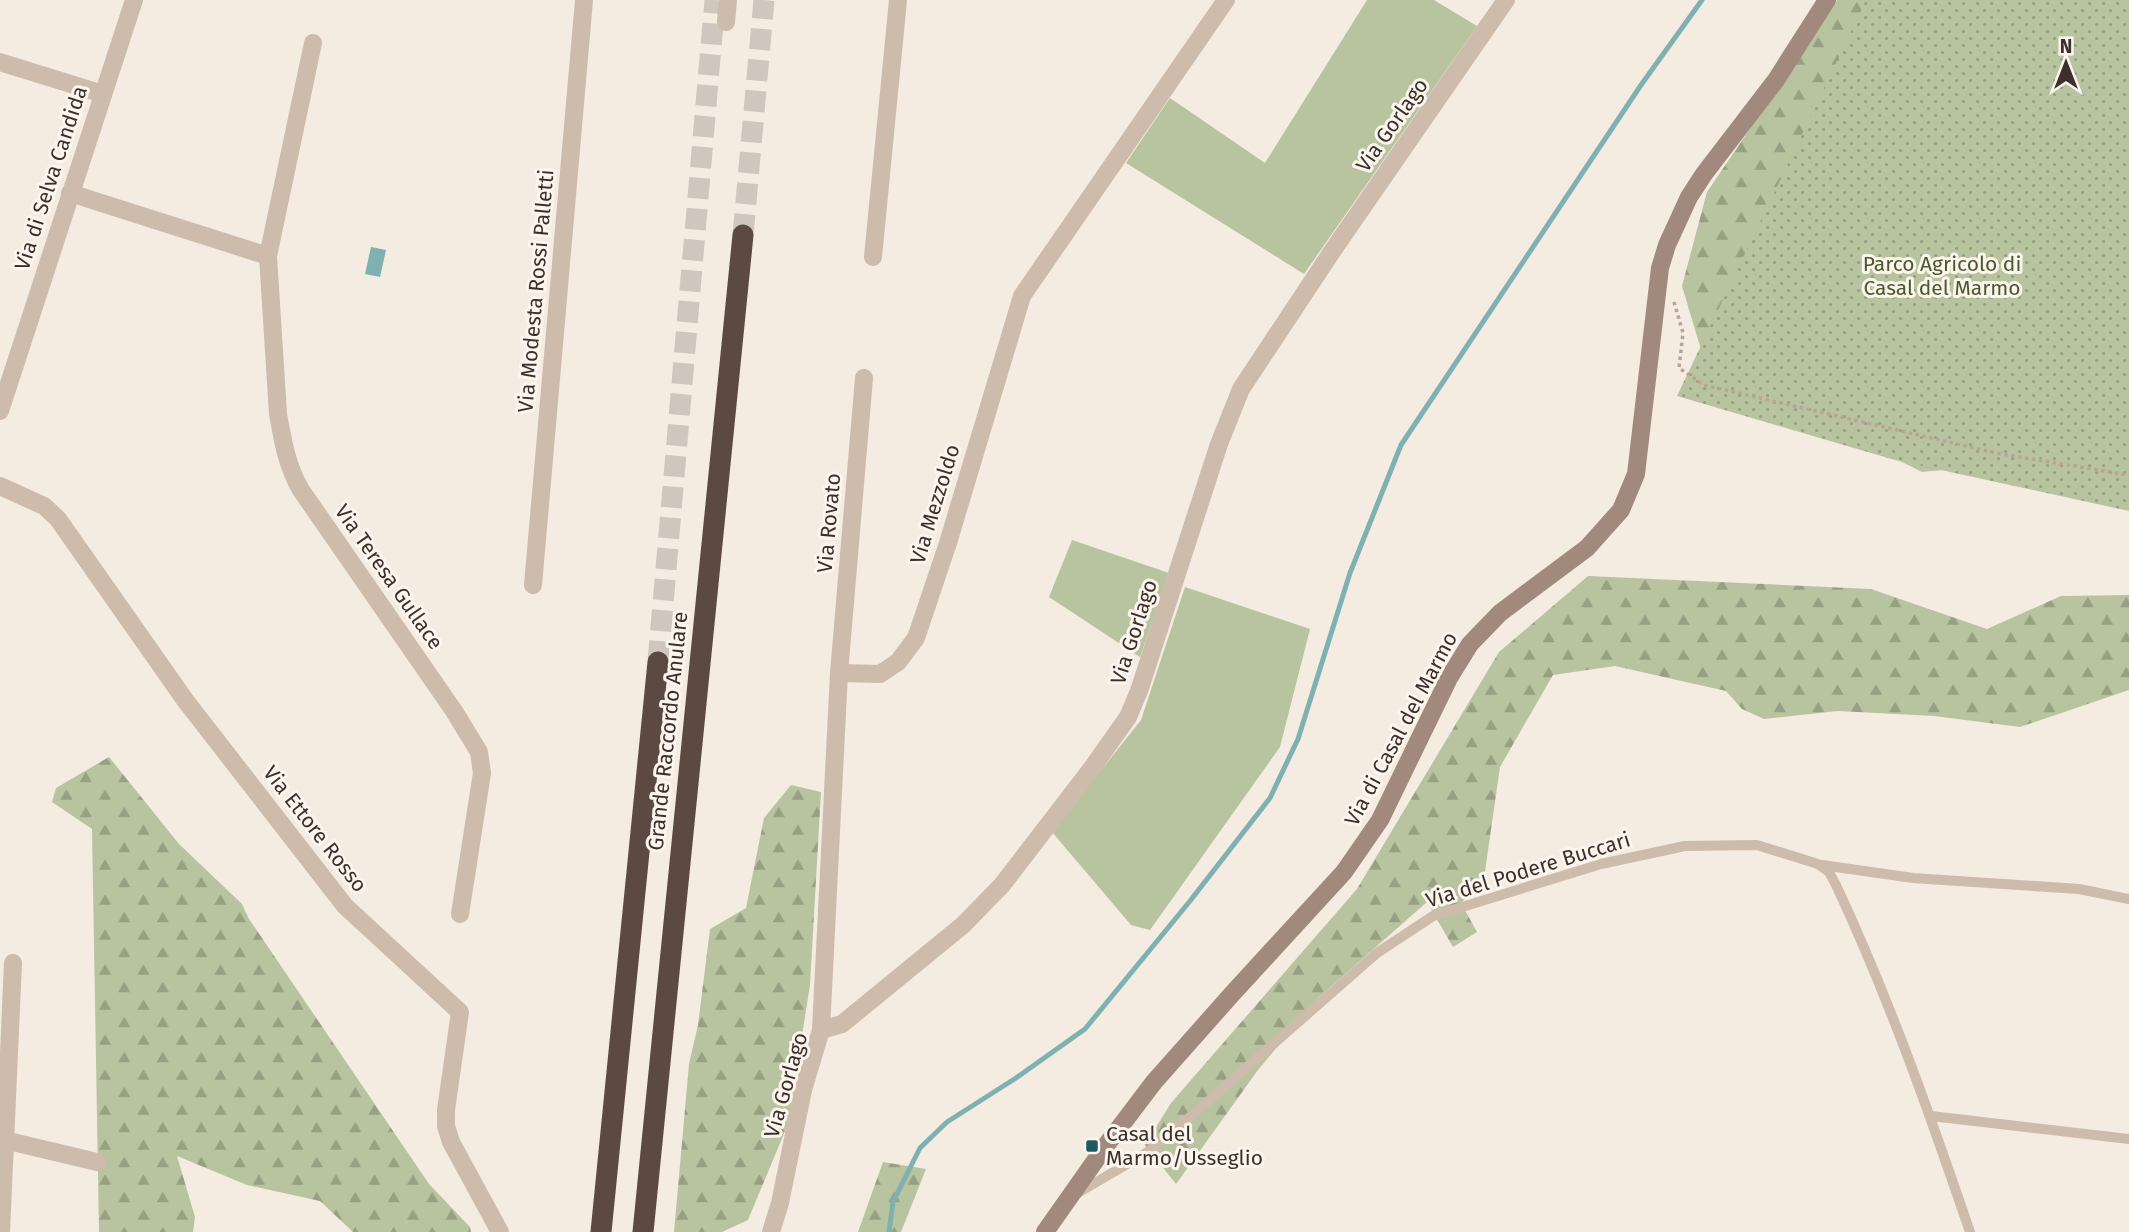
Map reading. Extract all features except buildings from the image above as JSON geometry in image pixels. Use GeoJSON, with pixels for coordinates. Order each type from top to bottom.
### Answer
{"type":"FeatureCollection","features":[{"type":"Feature","properties":{"kind":"highway","name":"Grande Raccordo Anulare"},"geometry":{"type":"LineString","coordinates":[[643,1232],[743,235]]}},
{"type":"Feature","properties":{"kind":"highway","name":"Grande Raccordo Anulare"},"geometry":{"type":"LineString","coordinates":[[601,1232],[658,662]]}},
{"type":"Feature","properties":{"kind":"main road","name":"Via di Casal del Marmo"},"geometry":{"type":"LineString","coordinates":[[1045,1232],[1154,1082],[1344,872],[1380,820],[1449,678],[1470,644],[1500,613],[1587,548],[1620,510],[1636,474],[1660,268],[1667,245],[1694,189],[1776,80],[1827,0]]}},
{"type":"Feature","properties":{"kind":"street","name":"Via di Selva Candida"},"geometry":{"type":"LineString","coordinates":[[0,411],[4,386],[134,0]]}},
{"type":"Feature","properties":{"kind":"street","name":"Via Modesta Rossi Palletti"},"geometry":{"type":"LineString","coordinates":[[533,585],[584,0]]}},
{"type":"Feature","properties":{"kind":"street"},"geometry":{"type":"LineString","coordinates":[[726,22],[728,0]]}},
{"type":"Feature","properties":{"kind":"street"},"geometry":{"type":"LineString","coordinates":[[873,257],[898,0]]}},
{"type":"Feature","properties":{"kind":"street","name":"Via Mezzoldo"},"geometry":{"type":"LineString","coordinates":[[839,673],[880,674],[898,662],[916,638],[948,543],[1021,296],[1226,0]]}},
{"type":"Feature","properties":{"kind":"street","name":"Via Gorlago"},"geometry":{"type":"LineString","coordinates":[[771,1232],[780,1203],[803,1090],[821,1030],[842,1024],[963,925],[1002,885],[1093,768],[1128,717],[1139,691],[1219,444],[1241,389],[1325,261],[1506,0]]}},
{"type":"Feature","properties":{"kind":"street","name":"Via Teresa Gullace"},"geometry":{"type":"LineString","coordinates":[[313,43],[268,256],[278,414],[284,450],[290,470],[319,516],[454,711],[473,740],[481,760],[482,773],[460,914]]}},
{"type":"Feature","properties":{"kind":"street"},"geometry":{"type":"LineString","coordinates":[[0,62],[103,94]]}},
{"type":"Feature","properties":{"kind":"street"},"geometry":{"type":"LineString","coordinates":[[70,193],[268,256]]}},
{"type":"Feature","properties":{"kind":"street","name":"Via Rovato"},"geometry":{"type":"LineString","coordinates":[[839,673],[864,378]]}},
{"type":"Feature","properties":{"kind":"street","name":"Via Ettore Rosso"},"geometry":{"type":"LineString","coordinates":[[0,486],[44,506],[58,519],[186,700],[345,906],[460,1012],[446,1126],[450,1142],[500,1232]]}},
{"type":"Feature","properties":{"kind":"street"},"geometry":{"type":"LineString","coordinates":[[821,1030],[839,673]]}},
{"type":"Feature","properties":{"kind":"street"},"geometry":{"type":"LineString","coordinates":[[1,1232],[2,1139],[13,963]]}},
{"type":"Feature","properties":{"kind":"street"},"geometry":{"type":"LineString","coordinates":[[2,1139],[97,1162]]}},
{"type":"Feature","properties":{"kind":"lane","name":"Via del Podere Buccari"},"geometry":{"type":"LineString","coordinates":[[1068,1199],[1165,1139],[1377,953],[1433,916],[1601,864],[1685,846],[1757,845],[1818,864],[1883,875],[2079,889],[2129,899]]}},
{"type":"Feature","properties":{"kind":"lane"},"geometry":{"type":"LineString","coordinates":[[1818,864],[1829,872],[1848,910],[1931,1116],[1970,1232]]}},
{"type":"Feature","properties":{"kind":"lane"},"geometry":{"type":"LineString","coordinates":[[1931,1116],[2129,1139]]}},
{"type":"Feature","properties":{"kind":"path"},"geometry":{"type":"LineString","coordinates":[[1673,296],[1683,333],[1679,368],[1704,385],[1996,453],[2129,475]]}},
{"type":"Feature","properties":{"kind":"green space"},"geometry":{"type":"Polygon","coordinates":[[[1367,0],[1434,0],[1477,26],[1304,274],[1126,163],[1170,98],[1265,163],[1367,0]]]}},
{"type":"Feature","properties":{"kind":"green space","name":"Parco Agricolo di Casal del Marmo"},"geometry":{"type":"Polygon","coordinates":[[[1837,0],[2129,0],[1964,468],[1922,472],[1705,363],[1682,286],[1707,192],[1837,0]]]}},
{"type":"Feature","properties":{"kind":"green space","name":"Parco Agricolo di Casal del Marmo"},"geometry":{"type":"Polygon","coordinates":[[[1866,0],[2129,0],[2129,511],[1895,460],[1677,396],[1866,0]]]}},
{"type":"Feature","properties":{"kind":"green space"},"geometry":{"type":"Polygon","coordinates":[[[1072,540],[1169,573],[1140,657],[1049,597],[1072,540]]]}},
{"type":"Feature","properties":{"kind":"green space"},"geometry":{"type":"Polygon","coordinates":[[[1588,576],[1871,589],[1987,629],[2061,596],[2129,595],[2129,690],[2020,727],[1934,716],[1838,711],[1764,719],[1742,709],[1726,691],[1615,666],[1553,675],[1500,767],[1484,878],[1461,903],[1477,932],[1453,947],[1427,902],[1318,998],[1258,1070],[1176,1184],[1145,1145],[1171,1103],[1357,889],[1499,652],[1588,576]]]}},
{"type":"Feature","properties":{"kind":"green space"},"geometry":{"type":"Polygon","coordinates":[[[1185,587],[1310,629],[1280,747],[1150,930],[1131,925],[1052,832],[1141,720],[1185,587]]]}},
{"type":"Feature","properties":{"kind":"green space"},"geometry":{"type":"Polygon","coordinates":[[[109,757],[179,844],[242,904],[249,919],[429,1184],[470,1227],[471,1232],[353,1232],[320,1201],[247,1185],[177,1156],[195,1217],[193,1232],[99,1232],[92,829],[52,802],[56,788],[109,757]]]}},
{"type":"Feature","properties":{"kind":"green space"},"geometry":{"type":"Polygon","coordinates":[[[791,785],[821,792],[810,985],[788,1124],[748,1220],[722,1232],[674,1232],[689,1064],[698,1025],[710,929],[746,908],[764,818],[791,785]]]}},
{"type":"Feature","properties":{"kind":"green space"},"geometry":{"type":"Polygon","coordinates":[[[883,1162],[926,1169],[901,1232],[858,1232],[883,1162]]]}},
{"type":"Feature","properties":{"kind":"water"},"geometry":{"type":"Polygon","coordinates":[[[371,247],[386,250],[380,277],[365,274],[371,247]]]}},
{"type":"Feature","properties":{"kind":"waterway"},"geometry":{"type":"LineString","coordinates":[[889,1232],[893,1202],[920,1148],[947,1122],[1085,1029],[1270,798],[1298,739],[1350,573],[1401,445],[1641,85],[1702,0]]}},
{"type":"Feature","properties":{"kind":"tunnel"},"geometry":{"type":"LineString","coordinates":[[658,662],[715,0]]}},
{"type":"Feature","properties":{"kind":"tunnel"},"geometry":{"type":"LineString","coordinates":[[743,235],[764,0]]}},
{"type":"Feature","properties":{"kind":"place","name":"Casal del Marmo/Usseglio"},"geometry":{"type":"Point","coordinates":[1092,1146]}}]}
